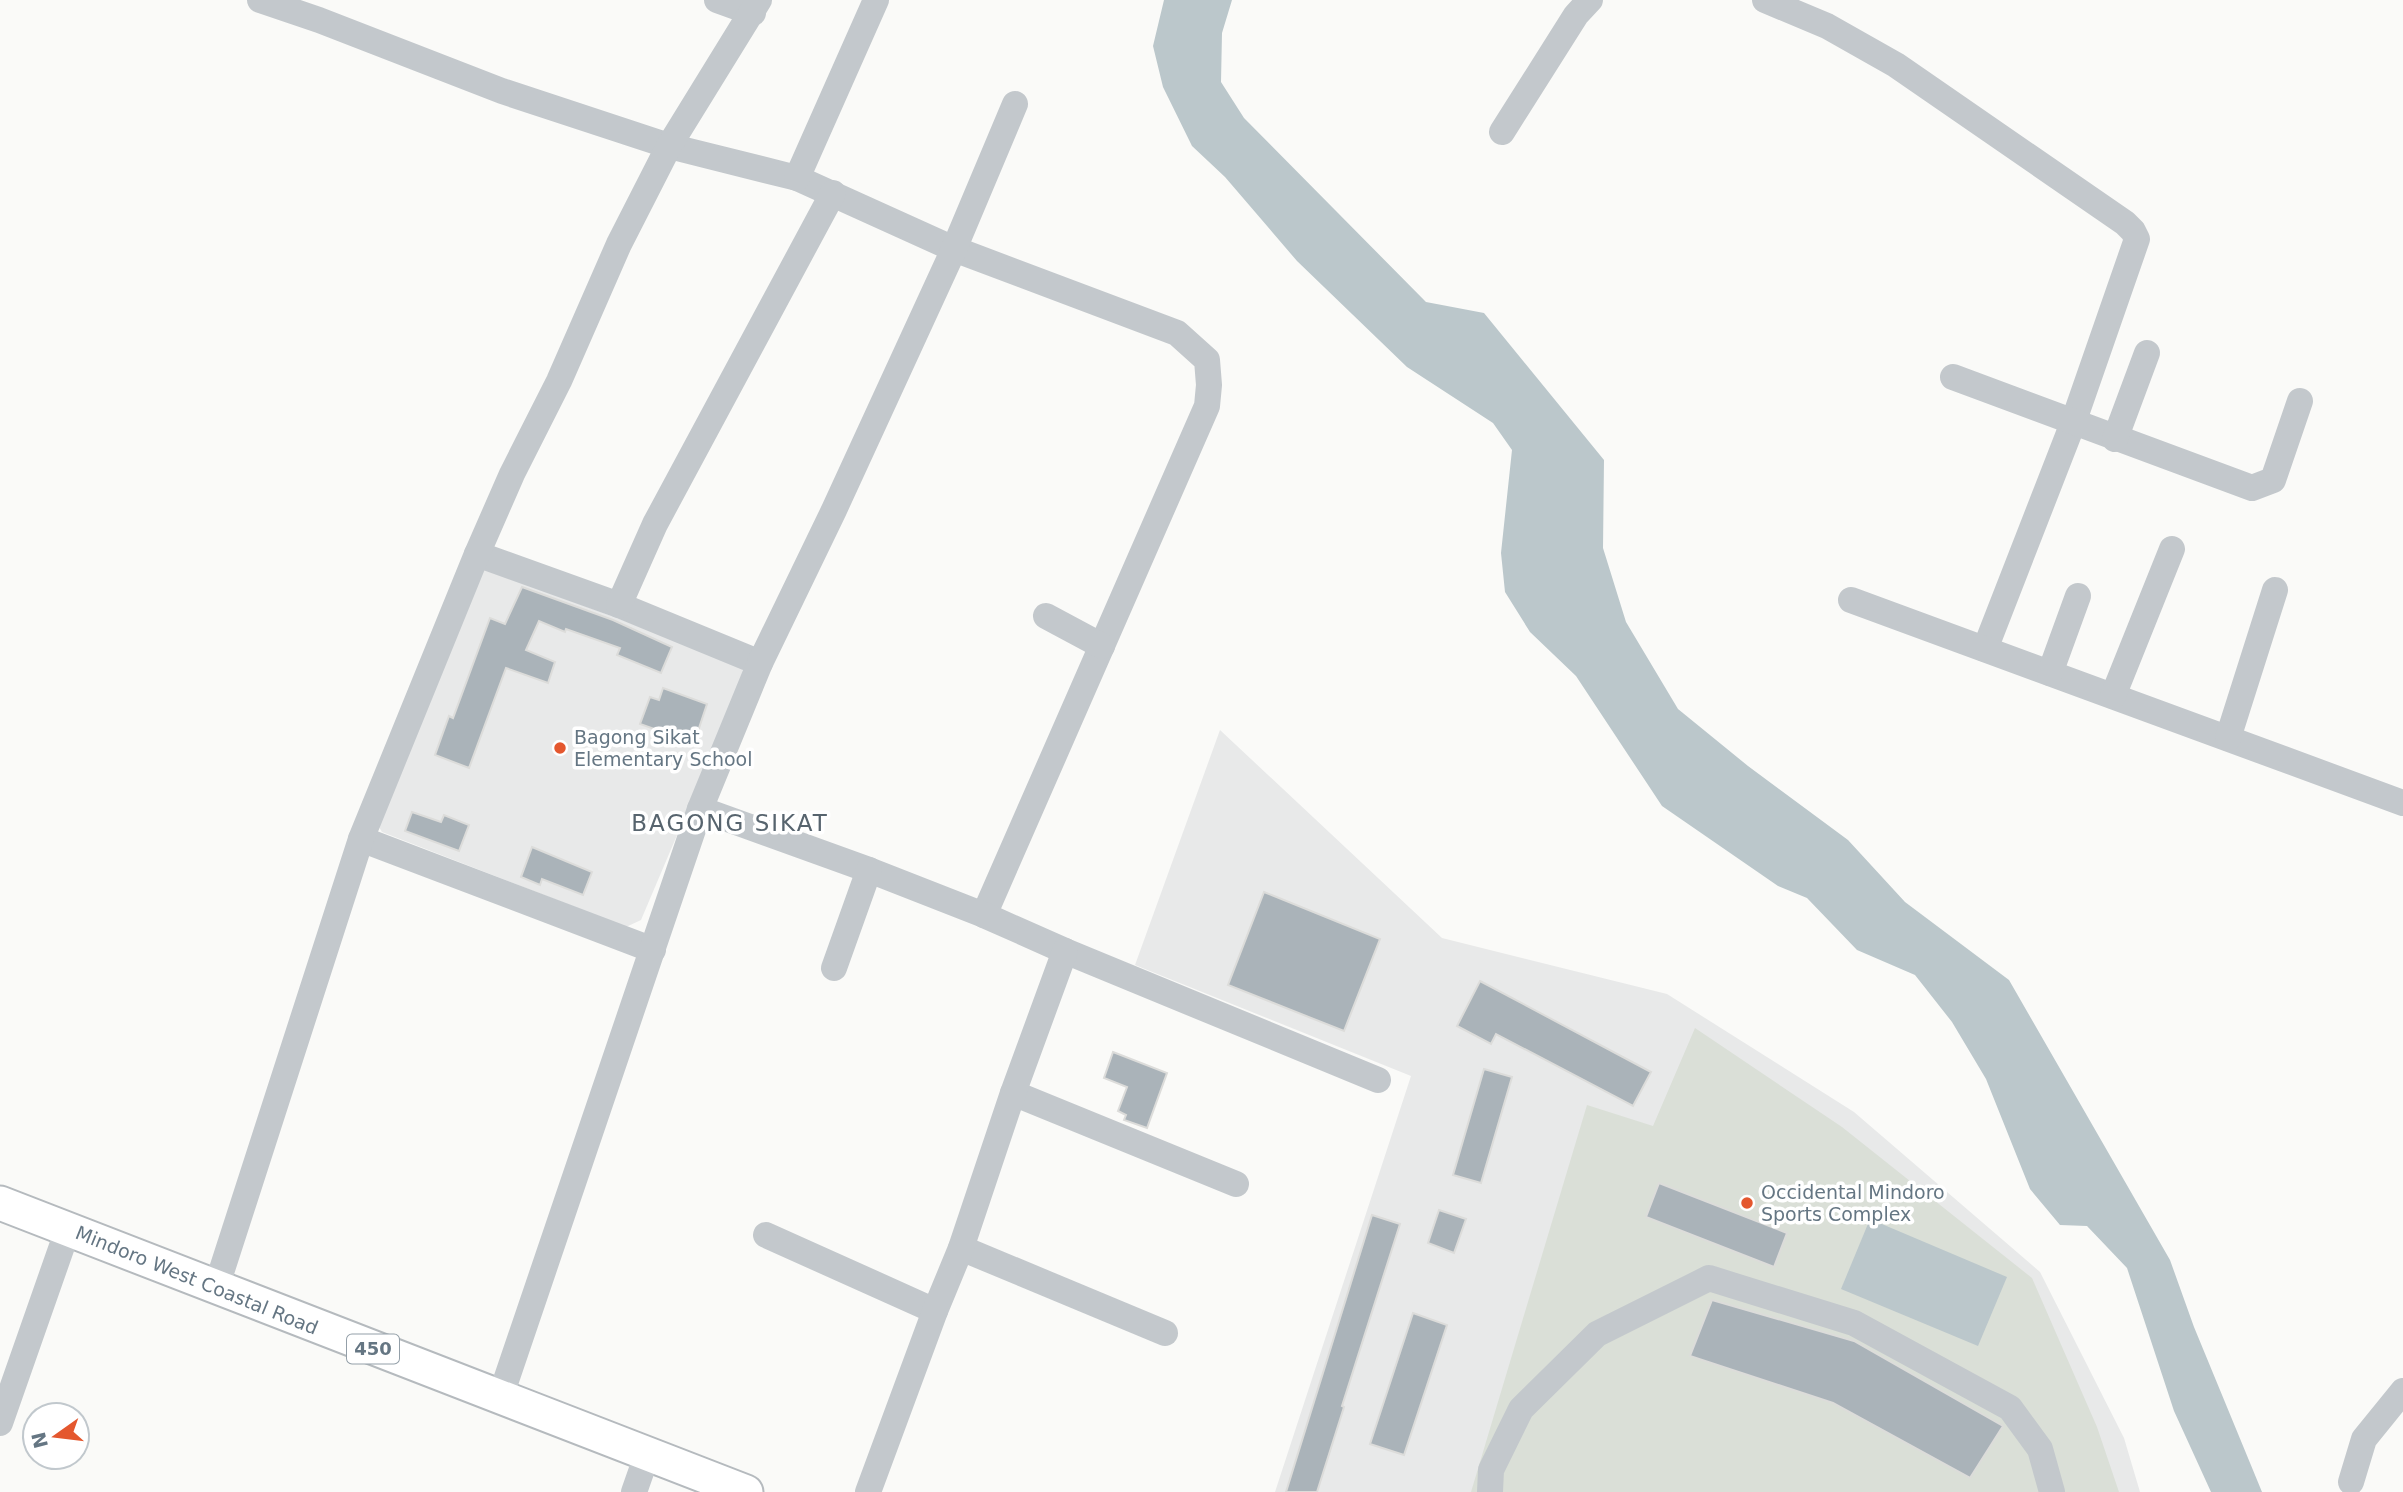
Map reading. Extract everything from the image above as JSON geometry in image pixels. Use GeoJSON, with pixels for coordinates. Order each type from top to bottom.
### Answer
{"type":"FeatureCollection","features":[{"type":"Feature","properties":{"kind":"main road","name":"Mindoro West Coastal Road"},"geometry":{"type":"LineString","coordinates":[[0,1203],[746,1492]]}},
{"type":"Feature","properties":{"kind":"street"},"geometry":{"type":"LineString","coordinates":[[260,0],[323,10],[502,91],[669,146],[797,178],[954,249],[1177,332],[1206,360],[1209,385],[1207,406],[984,915]]}},
{"type":"Feature","properties":{"kind":"street"},"geometry":{"type":"LineString","coordinates":[[216,1288],[361,839],[477,554],[512,474],[559,381],[619,244],[669,146],[756,6],[717,0]]}},
{"type":"Feature","properties":{"kind":"street"},"geometry":{"type":"LineString","coordinates":[[797,178],[876,0]]}},
{"type":"Feature","properties":{"kind":"street"},"geometry":{"type":"LineString","coordinates":[[1502,131],[1569,26],[1590,0]]}},
{"type":"Feature","properties":{"kind":"street"},"geometry":{"type":"LineString","coordinates":[[1765,0],[1827,26],[1896,65],[2082,193],[2133,231],[2137,239],[2073,423],[1985,649]]}},
{"type":"Feature","properties":{"kind":"street"},"geometry":{"type":"LineString","coordinates":[[500,1398],[700,809],[760,663],[954,249],[1015,104]]}},
{"type":"Feature","properties":{"kind":"street"},"geometry":{"type":"LineString","coordinates":[[619,605],[655,524],[833,193]]}},
{"type":"Feature","properties":{"kind":"street"},"geometry":{"type":"LineString","coordinates":[[2115,439],[2147,353]]}},
{"type":"Feature","properties":{"kind":"street"},"geometry":{"type":"LineString","coordinates":[[1953,377],[2252,488],[2273,480],[2300,401]]}},
{"type":"Feature","properties":{"kind":"street"},"geometry":{"type":"LineString","coordinates":[[2113,696],[2172,549]]}},
{"type":"Feature","properties":{"kind":"street"},"geometry":{"type":"LineString","coordinates":[[477,554],[619,605],[760,663]]}},
{"type":"Feature","properties":{"kind":"street"},"geometry":{"type":"LineString","coordinates":[[2228,738],[2275,590]]}},
{"type":"Feature","properties":{"kind":"street"},"geometry":{"type":"LineString","coordinates":[[2050,673],[2078,596]]}},
{"type":"Feature","properties":{"kind":"street"},"geometry":{"type":"LineString","coordinates":[[1850,600],[2403,803]]}},
{"type":"Feature","properties":{"kind":"street"},"geometry":{"type":"LineString","coordinates":[[1046,616],[1102,646]]}},
{"type":"Feature","properties":{"kind":"street"},"geometry":{"type":"LineString","coordinates":[[700,809],[984,915],[1378,1080]]}},
{"type":"Feature","properties":{"kind":"street"},"geometry":{"type":"LineString","coordinates":[[361,839],[653,950]]}},
{"type":"Feature","properties":{"kind":"street"},"geometry":{"type":"LineString","coordinates":[[834,968],[869,870]]}},
{"type":"Feature","properties":{"kind":"street"},"geometry":{"type":"LineString","coordinates":[[868,1492],[934,1311],[961,1248],[1013,1093],[1065,951]]}},
{"type":"Feature","properties":{"kind":"street"},"geometry":{"type":"LineString","coordinates":[[1013,1093],[1236,1184]]}},
{"type":"Feature","properties":{"kind":"street"},"geometry":{"type":"LineString","coordinates":[[0,1423],[8,1373],[68,1229]]}},
{"type":"Feature","properties":{"kind":"street"},"geometry":{"type":"LineString","coordinates":[[766,1235],[934,1311]]}},
{"type":"Feature","properties":{"kind":"street"},"geometry":{"type":"LineString","coordinates":[[961,1248],[1165,1333]]}},
{"type":"Feature","properties":{"kind":"street"},"geometry":{"type":"LineString","coordinates":[[1490,1492],[1491,1469],[1521,1409],[1597,1334],[1709,1278],[1854,1322],[2010,1408],[2040,1449],[2052,1492]]}},
{"type":"Feature","properties":{"kind":"street"},"geometry":{"type":"LineString","coordinates":[[2351,1482],[2364,1438],[2403,1391]]}},
{"type":"Feature","properties":{"kind":"street"},"geometry":{"type":"LineString","coordinates":[[634,1492],[647,1455]]}},
{"type":"Feature","properties":{"kind":"shaded area"},"geometry":{"type":"Polygon","coordinates":[[[1164,0],[1232,0],[1222,33],[1221,82],[1244,118],[1426,302],[1484,313],[1604,460],[1603,548],[1626,622],[1678,709],[1748,766],[1848,840],[1905,902],[2009,980],[2170,1260],[2194,1327],[2262,1492],[2211,1492],[2174,1411],[2127,1268],[2087,1226],[2060,1225],[2030,1189],[1986,1079],[1952,1022],[1915,975],[1857,950],[1807,898],[1778,886],[1662,806],[1576,676],[1530,632],[1505,592],[1501,553],[1512,450],[1493,423],[1407,367],[1297,261],[1225,177],[1192,146],[1163,87],[1153,46],[1164,0]]]}},
{"type":"Feature","properties":{"kind":"shaded area","name":"Bagong Sikat Elementary School"},"geometry":{"type":"Polygon","coordinates":[[[480,567],[740,664],[745,675],[641,920],[626,927],[382,832],[376,822],[480,567]]]}},
{"type":"Feature","properties":{"kind":"shaded area"},"geometry":{"type":"Polygon","coordinates":[[[1220,730],[1442,938],[1667,994],[1854,1112],[2040,1272],[2124,1438],[2140,1492],[1275,1492],[1411,1076],[1135,965],[1220,730]]]}},
{"type":"Feature","properties":{"kind":"shaded area","name":"Occidental Mindoro Sports Complex"},"geometry":{"type":"Polygon","coordinates":[[[1695,1028],[1842,1127],[2032,1278],[2097,1427],[2119,1492],[1471,1492],[1587,1105],[1653,1126],[1695,1028]]]}},
{"type":"Feature","properties":{"kind":"shaded area"},"geometry":{"type":"Polygon","coordinates":[[[1870,1219],[2007,1277],[1978,1346],[1841,1289],[1870,1219]]]}},
{"type":"Feature","properties":{"kind":"building"},"geometry":{"type":"Polygon","coordinates":[[[522,587],[613,620],[672,647],[661,673],[617,655],[620,648],[566,629],[565,632],[539,621],[526,650],[555,662],[548,683],[506,668],[469,768],[435,755],[449,716],[453,718],[490,618],[505,624],[522,587]]]}},
{"type":"Feature","properties":{"kind":"building"},"geometry":{"type":"Polygon","coordinates":[[[663,688],[707,704],[694,743],[640,724],[650,697],[659,700],[663,688]]]}},
{"type":"Feature","properties":{"kind":"building"},"geometry":{"type":"Polygon","coordinates":[[[412,812],[441,822],[444,815],[469,825],[459,851],[405,831],[412,812]]]}},
{"type":"Feature","properties":{"kind":"building"},"geometry":{"type":"Polygon","coordinates":[[[532,847],[592,872],[583,895],[542,879],[540,885],[521,877],[532,847]]]}},
{"type":"Feature","properties":{"kind":"building"},"geometry":{"type":"Polygon","coordinates":[[[1264,892],[1380,939],[1344,1031],[1228,985],[1264,892]]]}},
{"type":"Feature","properties":{"kind":"building"},"geometry":{"type":"Polygon","coordinates":[[[1480,981],[1651,1072],[1633,1106],[1496,1034],[1491,1044],[1457,1026],[1480,981]]]}},
{"type":"Feature","properties":{"kind":"building"},"geometry":{"type":"Polygon","coordinates":[[[1113,1052],[1167,1073],[1147,1128],[1124,1120],[1126,1115],[1118,1111],[1127,1087],[1104,1078],[1113,1052]]]}},
{"type":"Feature","properties":{"kind":"building"},"geometry":{"type":"Polygon","coordinates":[[[1484,1069],[1512,1077],[1481,1183],[1453,1175],[1484,1069]]]}},
{"type":"Feature","properties":{"kind":"building"},"geometry":{"type":"Polygon","coordinates":[[[1659,1183],[1787,1233],[1774,1267],[1646,1217],[1659,1183]]]}},
{"type":"Feature","properties":{"kind":"building"},"geometry":{"type":"Polygon","coordinates":[[[1439,1210],[1466,1219],[1454,1253],[1428,1243],[1439,1210]]]}},
{"type":"Feature","properties":{"kind":"building"},"geometry":{"type":"Polygon","coordinates":[[[1372,1215],[1400,1224],[1342,1406],[1344,1407],[1317,1492],[1286,1492],[1372,1215]]]}},
{"type":"Feature","properties":{"kind":"building"},"geometry":{"type":"Polygon","coordinates":[[[1712,1300],[1854,1341],[2003,1426],[1970,1478],[1833,1403],[1690,1356],[1712,1300]]]}},
{"type":"Feature","properties":{"kind":"building"},"geometry":{"type":"Polygon","coordinates":[[[1413,1313],[1447,1325],[1404,1455],[1370,1444],[1413,1313]]]}},
{"type":"Feature","properties":{"kind":"place","name":"Bagong Sikat Elementary School"},"geometry":{"type":"Point","coordinates":[560,748]}},
{"type":"Feature","properties":{"kind":"place","name":"Occidental Mindoro Sports Complex"},"geometry":{"type":"Point","coordinates":[1747,1203]}},
{"type":"Feature","properties":{"kind":"district","name":"BAGONG SIKAT"},"geometry":{"type":"Point","coordinates":[730,823]}}]}
